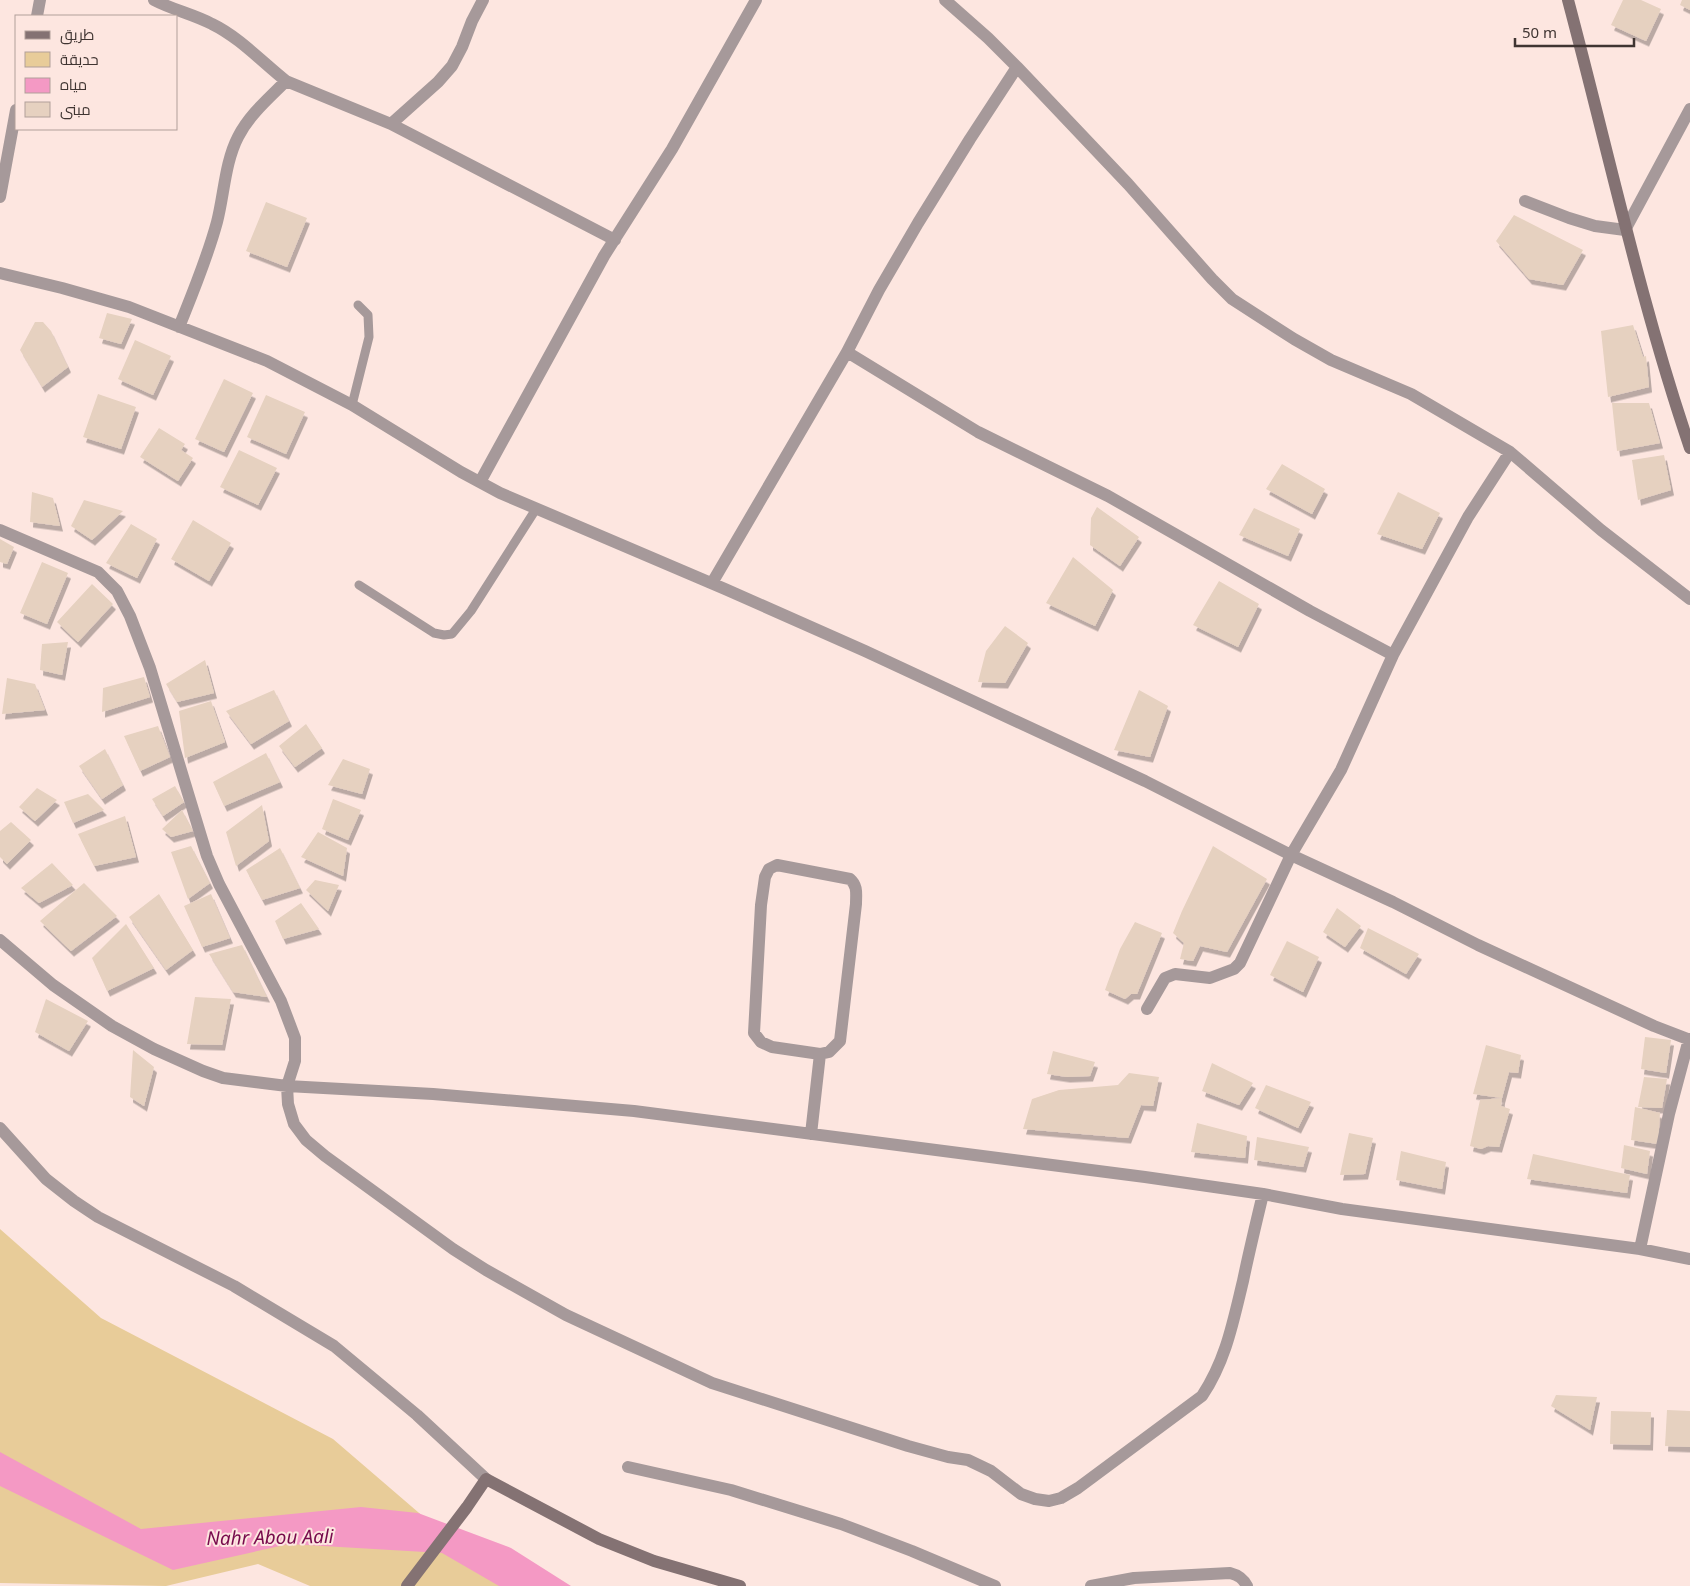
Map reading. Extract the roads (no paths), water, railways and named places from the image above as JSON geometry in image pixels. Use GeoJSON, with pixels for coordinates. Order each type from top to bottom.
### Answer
{"type":"FeatureCollection","features":[{"type":"Feature","properties":{"kind":"street"},"geometry":{"type":"LineString","coordinates":[[36,15],[40,0]]}},
{"type":"Feature","properties":{"kind":"street"},"geometry":{"type":"LineString","coordinates":[[154,0],[213,24],[235,38],[286,81],[391,124],[615,240]]}},
{"type":"Feature","properties":{"kind":"street"},"geometry":{"type":"LineString","coordinates":[[391,124],[438,82],[452,66],[483,0]]}},
{"type":"Feature","properties":{"kind":"street"},"geometry":{"type":"LineString","coordinates":[[480,482],[615,240],[672,150],[756,0]]}},
{"type":"Feature","properties":{"kind":"street"},"geometry":{"type":"LineString","coordinates":[[945,0],[1017,67],[1128,184],[1232,299],[1294,339],[1331,360],[1411,394],[1510,452],[1601,530],[1690,599]]}},
{"type":"Feature","properties":{"kind":"street"},"geometry":{"type":"LineString","coordinates":[[1568,0],[1590,80],[1625,230],[1667,382],[1690,448]]}},
{"type":"Feature","properties":{"kind":"street"},"geometry":{"type":"LineString","coordinates":[[712,583],[847,352],[879,290],[918,223],[1017,67]]}},
{"type":"Feature","properties":{"kind":"street"},"geometry":{"type":"LineString","coordinates":[[179,327],[206,262],[223,198],[228,167],[237,138],[246,123],[286,81]]}},
{"type":"Feature","properties":{"kind":"street"},"geometry":{"type":"LineString","coordinates":[[1625,230],[1690,110]]}},
{"type":"Feature","properties":{"kind":"street"},"geometry":{"type":"LineString","coordinates":[[0,197],[15,115]]}},
{"type":"Feature","properties":{"kind":"street"},"geometry":{"type":"LineString","coordinates":[[1524,201],[1595,226],[1625,230]]}},
{"type":"Feature","properties":{"kind":"street"},"geometry":{"type":"LineString","coordinates":[[0,273],[129,307],[267,361],[352,405],[480,482],[865,651],[1145,781],[1291,855],[1393,902],[1509,960],[1654,1026],[1690,1040],[1669,1114],[1640,1250]]}},
{"type":"Feature","properties":{"kind":"street"},"geometry":{"type":"LineString","coordinates":[[847,352],[978,432],[1108,496],[1393,655]]}},
{"type":"Feature","properties":{"kind":"street"},"geometry":{"type":"LineString","coordinates":[[1147,1009],[1166,978],[1174,974],[1210,978],[1234,969],[1240,962],[1291,855],[1342,770],[1393,655],[1468,517],[1510,452]]}},
{"type":"Feature","properties":{"kind":"street"},"geometry":{"type":"LineString","coordinates":[[0,530],[98,572],[117,591],[130,616],[150,668],[207,856],[218,884],[281,1001],[295,1038],[295,1061],[287,1086],[288,1104],[294,1124],[312,1146],[453,1249],[566,1315],[712,1383],[908,1446],[948,1457],[968,1460],[991,1471],[1022,1494],[1048,1501],[1061,1498],[1078,1488],[1202,1396],[1214,1378],[1225,1348],[1236,1310],[1263,1194]]}},
{"type":"Feature","properties":{"kind":"street"},"geometry":{"type":"LineString","coordinates":[[777,865],[850,879],[857,891],[840,1041],[829,1052],[820,1054],[772,1047],[761,1042],[754,1033],[761,905],[765,877],[769,869],[777,865]]}},
{"type":"Feature","properties":{"kind":"street"},"geometry":{"type":"LineString","coordinates":[[0,940],[53,985],[112,1026],[154,1049],[223,1078],[287,1086],[432,1094],[634,1111],[1263,1194],[1342,1209],[1640,1250],[1690,1259]]}},
{"type":"Feature","properties":{"kind":"street"},"geometry":{"type":"LineString","coordinates":[[811,1134],[820,1054]]}},
{"type":"Feature","properties":{"kind":"street"},"geometry":{"type":"LineString","coordinates":[[0,1128],[46,1179],[98,1217],[234,1286],[334,1346],[418,1415],[486,1479],[599,1539],[654,1561],[740,1586]]}},
{"type":"Feature","properties":{"kind":"street"},"geometry":{"type":"LineString","coordinates":[[628,1467],[731,1490],[841,1524],[995,1586]]}},
{"type":"Feature","properties":{"kind":"street"},"geometry":{"type":"LineString","coordinates":[[407,1586],[486,1479]]}},
{"type":"Feature","properties":{"kind":"street"},"geometry":{"type":"LineString","coordinates":[[1091,1586],[1134,1578],[1230,1573],[1238,1575],[1245,1581],[1247,1586]]}},
{"type":"Feature","properties":{"kind":"lane"},"geometry":{"type":"LineString","coordinates":[[352,405],[368,337],[368,315],[358,305]]}},
{"type":"Feature","properties":{"kind":"lane"},"geometry":{"type":"LineString","coordinates":[[359,585],[434,633],[452,634],[471,611],[536,508]]}},
{"type":"Feature","properties":{"kind":"water","name":"Nahr Abou Aali"},"geometry":{"type":"Polygon","coordinates":[[[0,1452],[141,1529],[361,1507],[418,1513],[511,1548],[571,1586],[499,1586],[442,1553],[289,1544],[173,1570],[0,1486],[0,1452]]]}}]}
